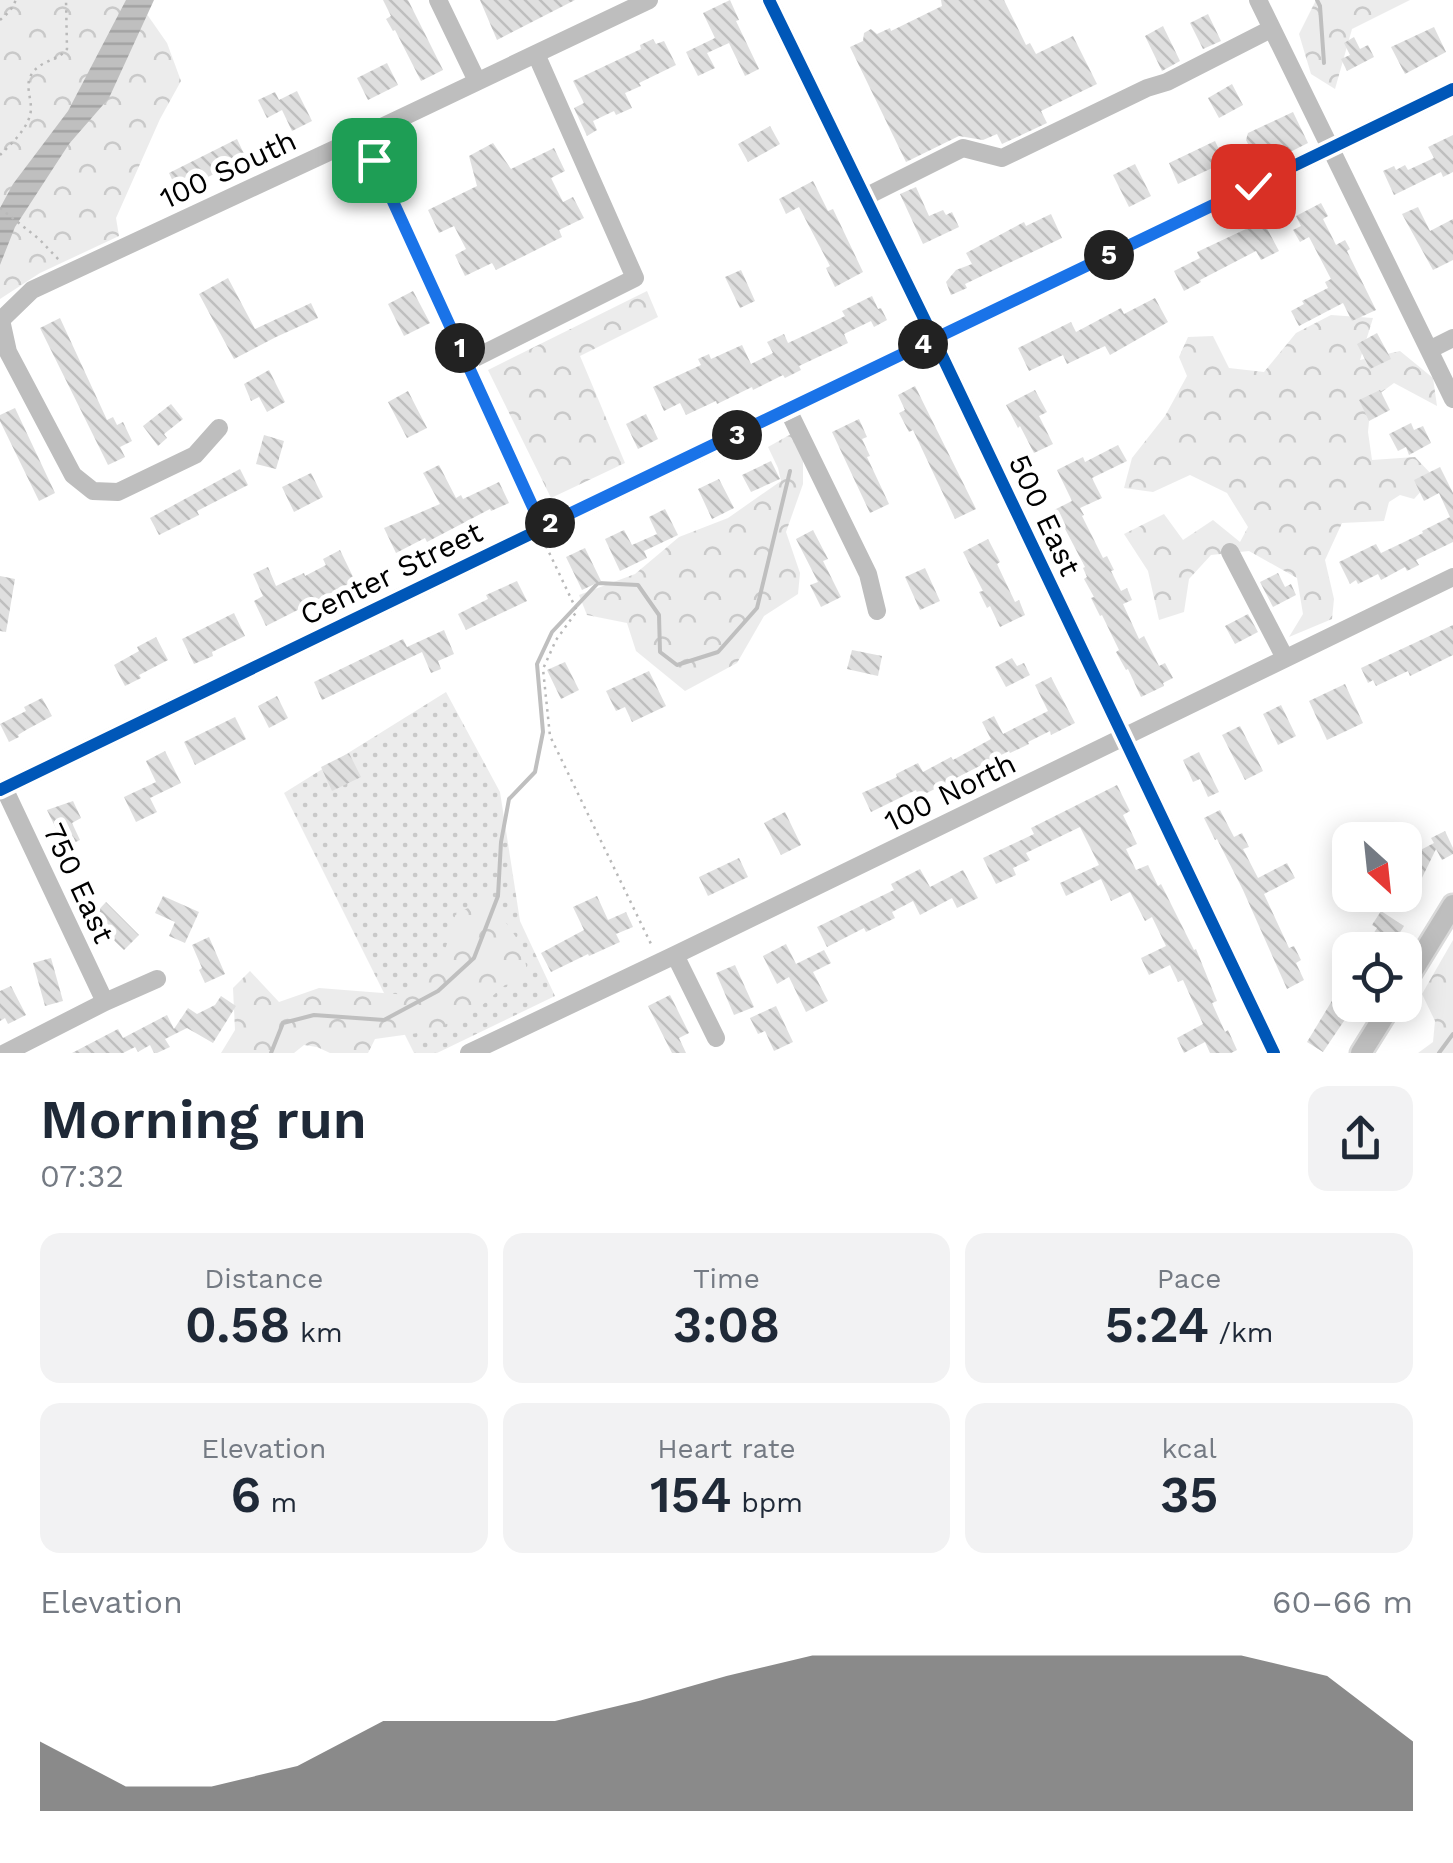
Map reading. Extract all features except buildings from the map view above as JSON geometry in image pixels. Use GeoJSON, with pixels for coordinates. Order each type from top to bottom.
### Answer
{"type":"FeatureCollection","features":[{"type":"Feature","properties":{"kind":"main road"},"geometry":{"type":"LineString","coordinates":[[1422,955],[1453,905]]}},
{"type":"Feature","properties":{"kind":"main road"},"geometry":{"type":"LineString","coordinates":[[1361,1053],[1380,1022]]}},
{"type":"Feature","properties":{"kind":"street"},"geometry":{"type":"LineString","coordinates":[[438,0],[476,81]]}},
{"type":"Feature","properties":{"kind":"street","name":"100 South"},"geometry":{"type":"LineString","coordinates":[[2,320],[32,290],[649,0]]}},
{"type":"Feature","properties":{"kind":"street","name":"500 East"},"geometry":{"type":"LineString","coordinates":[[769,0],[1274,1053]]}},
{"type":"Feature","properties":{"kind":"street"},"geometry":{"type":"LineString","coordinates":[[1258,0],[1453,399]]}},
{"type":"Feature","properties":{"kind":"street"},"geometry":{"type":"LineString","coordinates":[[865,197],[963,148],[1002,158],[1272,29]]}},
{"type":"Feature","properties":{"kind":"street"},"geometry":{"type":"LineString","coordinates":[[466,362],[635,278],[536,54]]}},
{"type":"Feature","properties":{"kind":"street","name":"Center Street"},"geometry":{"type":"LineString","coordinates":[[2,789],[1453,89]]}},
{"type":"Feature","properties":{"kind":"street"},"geometry":{"type":"LineString","coordinates":[[363,136],[542,527]]}},
{"type":"Feature","properties":{"kind":"street"},"geometry":{"type":"LineString","coordinates":[[2,320],[8,352],[73,475],[93,491],[118,492],[195,455],[219,428]]}},
{"type":"Feature","properties":{"kind":"street"},"geometry":{"type":"LineString","coordinates":[[1429,350],[1453,338]]}},
{"type":"Feature","properties":{"kind":"street"},"geometry":{"type":"LineString","coordinates":[[788,410],[868,574],[877,611]]}},
{"type":"Feature","properties":{"kind":"street"},"geometry":{"type":"LineString","coordinates":[[1230,552],[1285,658]]}},
{"type":"Feature","properties":{"kind":"street","name":"100 North"},"geometry":{"type":"LineString","coordinates":[[471,1052],[1453,577]]}},
{"type":"Feature","properties":{"kind":"street","name":"750 East"},"geometry":{"type":"LineString","coordinates":[[2,789],[105,1002]]}},
{"type":"Feature","properties":{"kind":"street"},"geometry":{"type":"LineString","coordinates":[[675,955],[716,1038]]}},
{"type":"Feature","properties":{"kind":"street"},"geometry":{"type":"LineString","coordinates":[[4,1053],[156,979]]}},
{"type":"Feature","properties":{"kind":"path"},"geometry":{"type":"LineString","coordinates":[[0,20],[16,0]]}},
{"type":"Feature","properties":{"kind":"path"},"geometry":{"type":"LineString","coordinates":[[0,155],[17,138],[31,114],[28,81],[32,73],[44,61],[60,58],[67,49],[66,0]]}},
{"type":"Feature","properties":{"kind":"path"},"geometry":{"type":"LineString","coordinates":[[0,208],[39,239],[70,272]]}},
{"type":"Feature","properties":{"kind":"path"},"geometry":{"type":"LineString","coordinates":[[546,546],[577,611],[556,640],[543,669],[550,736],[653,948]]}},
{"type":"Feature","properties":{"kind":"green space"},"geometry":{"type":"Polygon","coordinates":[[[0,0],[137,0],[167,43],[181,81],[116,218],[119,236],[40,273],[0,299],[0,0]]]}},
{"type":"Feature","properties":{"kind":"green space"},"geometry":{"type":"Polygon","coordinates":[[[1316,0],[1410,0],[1352,29],[1335,89],[1311,74],[1299,34],[1316,0]]]}},
{"type":"Feature","properties":{"kind":"green space"},"geometry":{"type":"Polygon","coordinates":[[[647,291],[658,317],[580,356],[625,463],[551,498],[488,370],[647,291]]]}},
{"type":"Feature","properties":{"kind":"green space"},"geometry":{"type":"Polygon","coordinates":[[[1331,315],[1373,318],[1360,360],[1400,351],[1433,378],[1437,406],[1394,383],[1371,400],[1368,432],[1372,460],[1415,457],[1434,477],[1414,499],[1400,495],[1389,502],[1384,521],[1342,523],[1325,560],[1334,599],[1332,619],[1289,637],[1303,614],[1297,578],[1249,551],[1211,555],[1189,579],[1184,612],[1159,620],[1148,571],[1124,534],[1164,514],[1183,540],[1213,520],[1240,542],[1248,527],[1227,493],[1190,475],[1153,492],[1124,488],[1132,458],[1165,416],[1187,376],[1179,357],[1188,337],[1213,336],[1229,368],[1264,372],[1296,333],[1331,315]]]}},
{"type":"Feature","properties":{"kind":"green space"},"geometry":{"type":"Polygon","coordinates":[[[793,433],[803,455],[803,484],[786,532],[800,573],[798,594],[764,616],[737,663],[685,691],[636,651],[627,623],[587,615],[579,595],[635,574],[679,537],[728,518],[781,481],[768,447],[793,433]]]}},
{"type":"Feature","properties":{"kind":"green space"},"geometry":{"type":"Polygon","coordinates":[[[446,692],[500,792],[520,921],[555,996],[437,1053],[414,1053],[284,793],[446,692]]]}},
{"type":"Feature","properties":{"kind":"green space"},"geometry":{"type":"Polygon","coordinates":[[[490,899],[522,946],[529,980],[505,985],[479,1008],[432,1031],[375,1039],[368,1053],[330,1053],[304,1045],[294,1053],[221,1053],[235,1030],[233,988],[250,971],[279,1002],[319,988],[408,995],[440,967],[456,913],[490,899]]]}},
{"type":"Feature","properties":{"kind":"green space"},"geometry":{"type":"Polygon","coordinates":[[[1453,940],[1453,1053],[1418,1053],[1433,1042],[1435,1021],[1422,994],[1453,940]]]}},
{"type":"Feature","properties":{"kind":"shaded area"},"geometry":{"type":"Polygon","coordinates":[[[126,0],[154,0],[109,98],[69,144],[15,227],[0,265],[0,208],[13,184],[68,111],[126,0]]]}},
{"type":"Feature","properties":{"kind":"waterway"},"geometry":{"type":"LineString","coordinates":[[1317,0],[1324,63]]}},
{"type":"Feature","properties":{"kind":"waterway"},"geometry":{"type":"LineString","coordinates":[[271,1053],[283,1023],[314,1015],[384,1020],[438,991],[474,958],[498,896],[501,842],[509,799],[535,772],[543,732],[537,664],[552,632],[598,583],[638,585],[659,615],[660,652],[677,665],[718,652],[757,608],[790,471]]}},
{"type":"Feature","properties":{"kind":"waterway"},"geometry":{"type":"LineString","coordinates":[[1439,1053],[1453,1034]]}},
{"type":"Feature","properties":{"kind":"cycle path"},"geometry":{"type":"LineString","coordinates":[[769,0],[1274,1053]]}},
{"type":"Feature","properties":{"kind":"cycle path"},"geometry":{"type":"LineString","coordinates":[[0,790],[1453,89]]}},
{"type":"Feature","properties":{"kind":"route"},"geometry":{"type":"LineString","coordinates":[[374,160],[542,527],[1253,186]]}}]}
